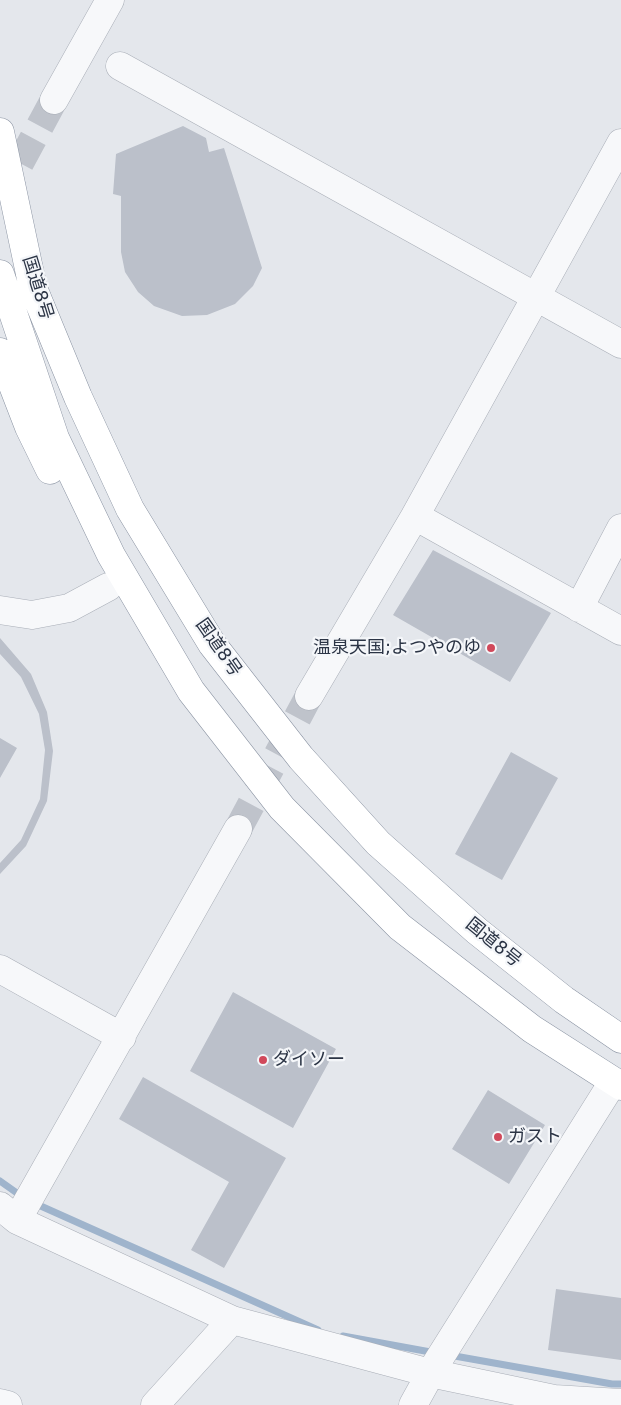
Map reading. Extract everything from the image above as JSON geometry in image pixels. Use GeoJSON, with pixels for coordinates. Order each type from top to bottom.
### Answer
{"type":"FeatureCollection","features":[{"type":"Feature","properties":{"kind":"highway","name":"国道8号"},"geometry":{"type":"LineString","coordinates":[[0,132],[33,288],[78,397],[130,509],[212,644],[301,758],[378,843],[484,937],[564,1000],[621,1039]]}},
{"type":"Feature","properties":{"kind":"highway","name":"国道8号"},"geometry":{"type":"LineString","coordinates":[[0,274],[55,438],[111,555],[191,691],[282,808],[400,927],[532,1029],[618,1077]]}},
{"type":"Feature","properties":{"kind":"highway"},"geometry":{"type":"LineString","coordinates":[[0,352],[29,427],[108,587],[132,626],[191,691]]}},
{"type":"Feature","properties":{"kind":"street"},"geometry":{"type":"LineString","coordinates":[[54,100],[110,0]]}},
{"type":"Feature","properties":{"kind":"street"},"geometry":{"type":"LineString","coordinates":[[120,66],[621,344]]}},
{"type":"Feature","properties":{"kind":"street"},"geometry":{"type":"LineString","coordinates":[[309,696],[415,516],[621,143]]}},
{"type":"Feature","properties":{"kind":"street"},"geometry":{"type":"LineString","coordinates":[[415,516],[621,631]]}},
{"type":"Feature","properties":{"kind":"street"},"geometry":{"type":"LineString","coordinates":[[579,608],[621,528]]}},
{"type":"Feature","properties":{"kind":"street"},"geometry":{"type":"LineString","coordinates":[[0,610],[32,616],[70,608],[108,587]]}},
{"type":"Feature","properties":{"kind":"street"},"geometry":{"type":"LineString","coordinates":[[238,829],[38,1185],[9,1213],[232,1320],[554,1399],[621,1403]]}},
{"type":"Feature","properties":{"kind":"street"},"geometry":{"type":"LineString","coordinates":[[0,969],[122,1037]]}},
{"type":"Feature","properties":{"kind":"street"},"geometry":{"type":"LineString","coordinates":[[413,1405],[432,1370],[618,1077]]}},
{"type":"Feature","properties":{"kind":"street"},"geometry":{"type":"LineString","coordinates":[[155,1405],[232,1320]]}},
{"type":"Feature","properties":{"kind":"street"},"geometry":{"type":"LineString","coordinates":[[0,1403],[8,1405]]}},
{"type":"Feature","properties":{"kind":"building"},"geometry":{"type":"Polygon","coordinates":[[[183,126],[206,138],[209,152],[224,148],[262,268],[253,286],[235,304],[207,315],[182,316],[154,306],[138,292],[125,272],[121,252],[121,196],[113,194],[116,154],[183,126]]]}},
{"type":"Feature","properties":{"kind":"building","name":"温泉天国;よつやのゆ"},"geometry":{"type":"Polygon","coordinates":[[[433,550],[551,613],[510,682],[393,615],[433,550]]]}},
{"type":"Feature","properties":{"kind":"building"},"geometry":{"type":"Polygon","coordinates":[[[0,638],[31,674],[47,712],[53,751],[47,801],[26,846],[0,874],[0,863],[21,840],[40,799],[45,750],[39,714],[21,677],[0,654],[0,638]]]}},
{"type":"Feature","properties":{"kind":"building"},"geometry":{"type":"Polygon","coordinates":[[[0,738],[17,748],[0,778],[0,738]]]}},
{"type":"Feature","properties":{"kind":"building"},"geometry":{"type":"Polygon","coordinates":[[[511,752],[558,778],[502,880],[455,854],[511,752]]]}},
{"type":"Feature","properties":{"kind":"building","name":"ダイソー"},"geometry":{"type":"Polygon","coordinates":[[[233,992],[336,1049],[293,1128],[190,1071],[233,992]]]}},
{"type":"Feature","properties":{"kind":"building"},"geometry":{"type":"Polygon","coordinates":[[[143,1077],[286,1158],[224,1268],[191,1250],[229,1182],[119,1119],[143,1077]]]}},
{"type":"Feature","properties":{"kind":"building","name":"ガスト"},"geometry":{"type":"Polygon","coordinates":[[[488,1090],[545,1125],[509,1184],[452,1149],[488,1090]]]}},
{"type":"Feature","properties":{"kind":"building"},"geometry":{"type":"Polygon","coordinates":[[[556,1289],[621,1298],[621,1360],[548,1350],[556,1289]]]}},
{"type":"Feature","properties":{"kind":"waterway"},"geometry":{"type":"LineString","coordinates":[[0,1181],[24,1198]]}},
{"type":"Feature","properties":{"kind":"waterway"},"geometry":{"type":"LineString","coordinates":[[34,1203],[318,1330]]}},
{"type":"Feature","properties":{"kind":"waterway"},"geometry":{"type":"LineString","coordinates":[[343,1336],[436,1353]]}},
{"type":"Feature","properties":{"kind":"waterway"},"geometry":{"type":"LineString","coordinates":[[449,1355],[621,1384]]}},
{"type":"Feature","properties":{"kind":"tunnel"},"geometry":{"type":"LineString","coordinates":[[0,200],[54,100]]}},
{"type":"Feature","properties":{"kind":"tunnel"},"geometry":{"type":"LineString","coordinates":[[238,829],[309,696]]}},
{"type":"Feature","properties":{"kind":"place","name":"温泉天国;よつやのゆ"},"geometry":{"type":"Point","coordinates":[491,648]}},
{"type":"Feature","properties":{"kind":"place","name":"ダイソー"},"geometry":{"type":"Point","coordinates":[263,1060]}},
{"type":"Feature","properties":{"kind":"place","name":"ガスト"},"geometry":{"type":"Point","coordinates":[498,1137]}}]}
